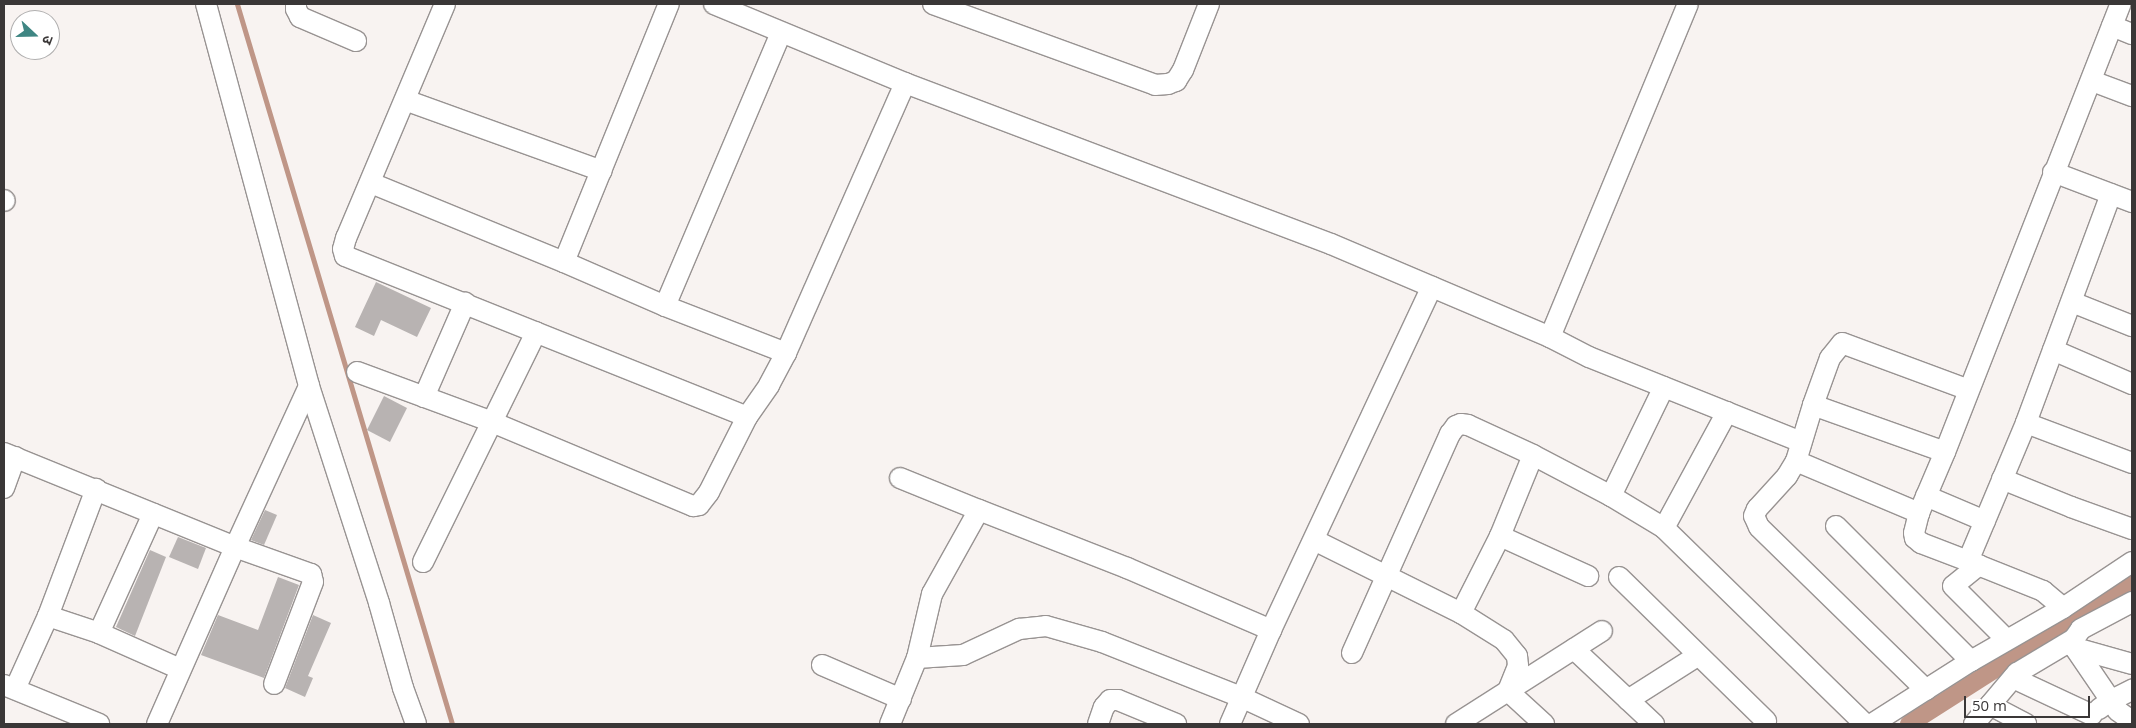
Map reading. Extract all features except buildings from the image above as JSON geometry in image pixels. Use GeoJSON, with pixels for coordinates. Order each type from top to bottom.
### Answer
{"type":"FeatureCollection","features":[{"type":"Feature","properties":{"kind":"street"},"geometry":{"type":"LineString","coordinates":[[206,4],[309,386],[379,603],[403,688],[416,724]]}},
{"type":"Feature","properties":{"kind":"street"},"geometry":{"type":"LineString","coordinates":[[296,4],[300,17],[356,41]]}},
{"type":"Feature","properties":{"kind":"street"},"geometry":{"type":"LineString","coordinates":[[445,4],[371,183],[346,238],[343,249],[345,256],[747,417]]}},
{"type":"Feature","properties":{"kind":"street"},"geometry":{"type":"LineString","coordinates":[[564,262],[669,4]]}},
{"type":"Feature","properties":{"kind":"street"},"geometry":{"type":"LineString","coordinates":[[933,4],[1155,85],[1176,81],[1183,70],[1209,4]]}},
{"type":"Feature","properties":{"kind":"street"},"geometry":{"type":"LineString","coordinates":[[1550,337],[1688,4]]}},
{"type":"Feature","properties":{"kind":"street"},"geometry":{"type":"LineString","coordinates":[[2063,608],[2043,591],[1921,543],[1915,538],[1914,527],[2121,4]]}},
{"type":"Feature","properties":{"kind":"street"},"geometry":{"type":"LineString","coordinates":[[723,5],[781,33],[905,82],[1331,244],[1550,337],[1589,356],[1727,412],[1799,452],[1922,504],[1985,521]]}},
{"type":"Feature","properties":{"kind":"street"},"geometry":{"type":"LineString","coordinates":[[2112,26],[2132,34]]}},
{"type":"Feature","properties":{"kind":"street"},"geometry":{"type":"LineString","coordinates":[[665,306],[781,33]]}},
{"type":"Feature","properties":{"kind":"street"},"geometry":{"type":"LineString","coordinates":[[2092,81],[2132,96]]}},
{"type":"Feature","properties":{"kind":"street"},"geometry":{"type":"LineString","coordinates":[[357,372],[492,422],[693,506],[699,505],[709,492],[747,417],[769,385],[786,353],[905,82]]}},
{"type":"Feature","properties":{"kind":"street"},"geometry":{"type":"LineString","coordinates":[[406,100],[602,172]]}},
{"type":"Feature","properties":{"kind":"street"},"geometry":{"type":"LineString","coordinates":[[2053,172],[2132,202]]}},
{"type":"Feature","properties":{"kind":"street"},"geometry":{"type":"LineString","coordinates":[[371,183],[564,262],[665,306],[786,353]]}},
{"type":"Feature","properties":{"kind":"street"},"geometry":{"type":"LineString","coordinates":[[2007,640],[1953,586],[1973,563],[1985,521],[2026,423],[2111,194]]}},
{"type":"Feature","properties":{"kind":"street"},"geometry":{"type":"LineString","coordinates":[[1230,724],[1271,630],[1432,287]]}},
{"type":"Feature","properties":{"kind":"street"},"geometry":{"type":"LineString","coordinates":[[2072,302],[2132,326]]}},
{"type":"Feature","properties":{"kind":"street"},"geometry":{"type":"LineString","coordinates":[[424,397],[465,303]]}},
{"type":"Feature","properties":{"kind":"street"},"geometry":{"type":"LineString","coordinates":[[423,562],[536,332]]}},
{"type":"Feature","properties":{"kind":"street"},"geometry":{"type":"LineString","coordinates":[[1926,690],[1754,521],[1757,509],[1787,476],[1799,452],[1813,404],[1830,358],[1842,343],[1969,390]]}},
{"type":"Feature","properties":{"kind":"street"},"geometry":{"type":"LineString","coordinates":[[2053,350],[2132,384]]}},
{"type":"Feature","properties":{"kind":"street"},"geometry":{"type":"LineString","coordinates":[[157,724],[234,546],[309,386]]}},
{"type":"Feature","properties":{"kind":"street"},"geometry":{"type":"LineString","coordinates":[[1611,496],[1664,387]]}},
{"type":"Feature","properties":{"kind":"street"},"geometry":{"type":"LineString","coordinates":[[1813,404],[1945,452]]}},
{"type":"Feature","properties":{"kind":"street"},"geometry":{"type":"LineString","coordinates":[[1664,528],[1727,412]]}},
{"type":"Feature","properties":{"kind":"street"},"geometry":{"type":"LineString","coordinates":[[2026,423],[2132,463]]}},
{"type":"Feature","properties":{"kind":"street"},"geometry":{"type":"LineString","coordinates":[[1352,653],[1450,434],[1456,426],[1461,424],[1468,425],[1533,455],[1611,496],[1664,528],[1865,724]]}},
{"type":"Feature","properties":{"kind":"street"},"geometry":{"type":"LineString","coordinates":[[4,488],[9,455],[234,546],[307,572],[314,578],[274,684]]}},
{"type":"Feature","properties":{"kind":"street"},"geometry":{"type":"LineString","coordinates":[[1461,612],[1500,536],[1533,455]]}},
{"type":"Feature","properties":{"kind":"street"},"geometry":{"type":"LineString","coordinates":[[900,478],[1127,568],[1271,630]]}},
{"type":"Feature","properties":{"kind":"street"},"geometry":{"type":"LineString","coordinates":[[2002,479],[2132,529]]}},
{"type":"Feature","properties":{"kind":"street"},"geometry":{"type":"LineString","coordinates":[[96,489],[48,616],[10,687],[98,724]]}},
{"type":"Feature","properties":{"kind":"street"},"geometry":{"type":"LineString","coordinates":[[890,724],[918,658],[932,594],[979,510]]}},
{"type":"Feature","properties":{"kind":"street"},"geometry":{"type":"LineString","coordinates":[[99,633],[153,514]]}},
{"type":"Feature","properties":{"kind":"street"},"geometry":{"type":"LineString","coordinates":[[1836,526],[1971,661]]}},
{"type":"Feature","properties":{"kind":"street"},"geometry":{"type":"LineString","coordinates":[[1500,536],[1588,576]]}},
{"type":"Feature","properties":{"kind":"street"},"geometry":{"type":"LineString","coordinates":[[1314,540],[1461,612],[1511,646],[1518,666],[1508,691]]}},
{"type":"Feature","properties":{"kind":"street"},"geometry":{"type":"LineString","coordinates":[[1872,724],[1971,661],[2063,608],[2132,562]]}},
{"type":"Feature","properties":{"kind":"street"},"geometry":{"type":"LineString","coordinates":[[1619,578],[1697,656],[1766,721]]}},
{"type":"Feature","properties":{"kind":"street"},"geometry":{"type":"LineString","coordinates":[[1974,724],[2013,678],[2074,644],[2081,629],[2132,602]]}},
{"type":"Feature","properties":{"kind":"street"},"geometry":{"type":"LineString","coordinates":[[48,616],[99,633],[180,669]]}},
{"type":"Feature","properties":{"kind":"street"},"geometry":{"type":"LineString","coordinates":[[918,658],[963,655],[1019,629],[1046,626],[1102,642],[1241,697],[1287,722]]}},
{"type":"Feature","properties":{"kind":"street"},"geometry":{"type":"LineString","coordinates":[[1456,724],[1602,631]]}},
{"type":"Feature","properties":{"kind":"street"},"geometry":{"type":"LineString","coordinates":[[2074,644],[2132,664]]}},
{"type":"Feature","properties":{"kind":"street"},"geometry":{"type":"LineString","coordinates":[[2074,644],[2110,701],[2118,711],[2132,721]]}},
{"type":"Feature","properties":{"kind":"street"},"geometry":{"type":"LineString","coordinates":[[1574,649],[1654,724]]}},
{"type":"Feature","properties":{"kind":"street"},"geometry":{"type":"LineString","coordinates":[[1628,700],[1697,656]]}},
{"type":"Feature","properties":{"kind":"street"},"geometry":{"type":"LineString","coordinates":[[822,665],[901,699]]}},
{"type":"Feature","properties":{"kind":"street"},"geometry":{"type":"LineString","coordinates":[[2013,678],[2086,720],[2110,701],[2132,690]]}},
{"type":"Feature","properties":{"kind":"street"},"geometry":{"type":"LineString","coordinates":[[1508,691],[1544,724]]}},
{"type":"Feature","properties":{"kind":"street"},"geometry":{"type":"LineString","coordinates":[[1098,724],[1104,707],[1110,700],[1118,700],[1176,724]]}},
{"type":"Feature","properties":{"kind":"street"},"geometry":{"type":"LineString","coordinates":[[1990,705],[2026,724]]}},
{"type":"Feature","properties":{"kind":"waterway"},"geometry":{"type":"LineString","coordinates":[[237,4],[452,724]]}},
{"type":"Feature","properties":{"kind":"waterway"},"geometry":{"type":"LineString","coordinates":[[1909,724],[2132,582]]}}]}
